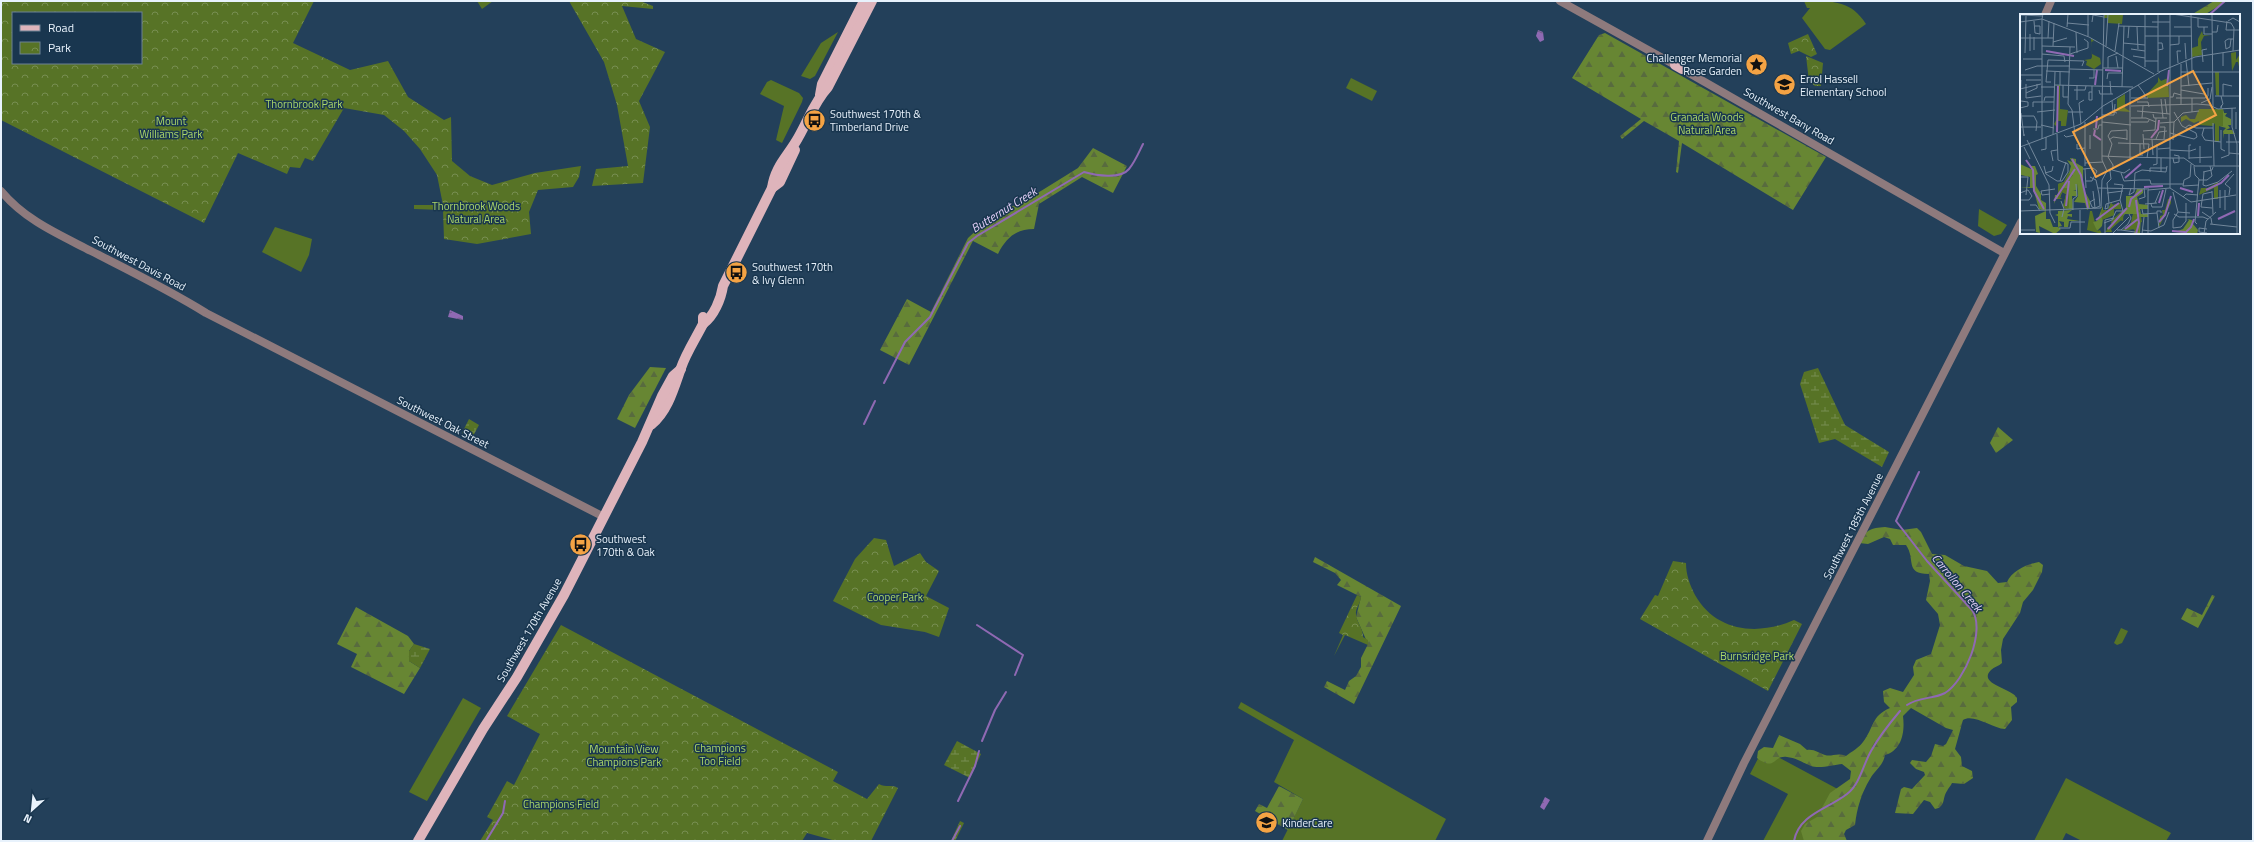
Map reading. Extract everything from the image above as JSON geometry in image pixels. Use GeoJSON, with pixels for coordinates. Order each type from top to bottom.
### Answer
{"type":"FeatureCollection","features":[{"type":"Feature","properties":{"kind":"main road","name":"Southwest 170th Avenue"},"geometry":{"type":"LineString","coordinates":[[418,841],[483,729],[517,677],[543,632],[651,425],[659,418],[679,379],[680,369],[703,324],[709,319],[721,295],[723,286],[772,188],[780,182],[795,152],[797,140],[820,95],[822,84],[864,1]]}},
{"type":"Feature","properties":{"kind":"main road","name":"Southwest 170th Avenue"},"geometry":{"type":"LineString","coordinates":[[820,95],[828,87],[872,1]]}},
{"type":"Feature","properties":{"kind":"street","name":"Southwest Bany Road"},"geometry":{"type":"LineString","coordinates":[[1560,1],[2004,253]]}},
{"type":"Feature","properties":{"kind":"street"},"geometry":{"type":"LineString","coordinates":[[2045,14],[2051,1]]}},
{"type":"Feature","properties":{"kind":"street","name":"Southwest Davis Road"},"geometry":{"type":"LineString","coordinates":[[1,191],[22,212],[38,223],[273,347]]}},
{"type":"Feature","properties":{"kind":"street","name":"Southwest 185th Avenue"},"geometry":{"type":"LineString","coordinates":[[1707,841],[1744,763],[1979,307],[2004,253],[2020,224]]}},
{"type":"Feature","properties":{"kind":"street","name":"Southwest Oak Street"},"geometry":{"type":"LineString","coordinates":[[273,347],[604,517]]}},
{"type":"Feature","properties":{"kind":"green space","name":"Mount Williams Park"},"geometry":{"type":"Polygon","coordinates":[[[1,1],[314,1],[293,43],[350,70],[388,61],[408,97],[444,120],[451,117],[452,161],[470,176],[492,185],[535,173],[581,166],[579,177],[573,187],[538,190],[529,212],[531,234],[477,244],[444,239],[443,210],[414,209],[414,205],[443,205],[437,175],[420,149],[404,131],[384,115],[344,108],[313,161],[305,158],[300,168],[290,167],[287,174],[238,153],[204,223],[1,120],[1,1]]]}},
{"type":"Feature","properties":{"kind":"green space"},"geometry":{"type":"Polygon","coordinates":[[[477,1],[493,1],[482,9],[477,1]]]}},
{"type":"Feature","properties":{"kind":"green space"},"geometry":{"type":"Polygon","coordinates":[[[569,1],[640,1],[653,6],[653,9],[622,6],[636,39],[665,52],[639,101],[650,127],[643,183],[592,186],[596,169],[628,166],[617,105],[604,62],[569,1]]]}},
{"type":"Feature","properties":{"kind":"green space"},"geometry":{"type":"Polygon","coordinates":[[[1804,1],[1832,2],[1847,6],[1854,10],[1866,24],[1830,50],[1825,49],[1802,18],[1810,8],[1807,8],[1804,1]]]}},
{"type":"Feature","properties":{"kind":"green space"},"geometry":{"type":"Polygon","coordinates":[[[2214,1],[2227,1],[2206,14],[2193,14],[2214,1]]]}},
{"type":"Feature","properties":{"kind":"green space"},"geometry":{"type":"Polygon","coordinates":[[[838,32],[815,76],[810,79],[801,76],[821,43],[838,32]]]}},
{"type":"Feature","properties":{"kind":"green space","name":"Granada Woods Natural Area"},"geometry":{"type":"Polygon","coordinates":[[[1605,33],[1826,157],[1793,210],[1682,143],[1678,173],[1676,172],[1679,141],[1644,121],[1622,139],[1620,136],[1641,119],[1572,78],[1599,35],[1605,33]]]}},
{"type":"Feature","properties":{"kind":"green space"},"geometry":{"type":"Polygon","coordinates":[[[1808,34],[1817,54],[1811,57],[1799,51],[1791,54],[1788,43],[1808,34]]]}},
{"type":"Feature","properties":{"kind":"green space"},"geometry":{"type":"Polygon","coordinates":[[[1806,56],[1823,63],[1821,86],[1815,86],[1809,81],[1806,56]]]}},
{"type":"Feature","properties":{"kind":"green space"},"geometry":{"type":"Polygon","coordinates":[[[1351,78],[1377,91],[1372,101],[1346,88],[1351,78]]]}},
{"type":"Feature","properties":{"kind":"green space"},"geometry":{"type":"Polygon","coordinates":[[[771,80],[799,93],[803,98],[782,143],[776,140],[784,106],[760,94],[767,82],[771,80]]]}},
{"type":"Feature","properties":{"kind":"green space"},"geometry":{"type":"Polygon","coordinates":[[[1093,148],[1127,166],[1113,193],[1082,177],[1039,204],[1034,229],[1028,229],[1012,236],[1004,243],[998,254],[973,241],[909,365],[880,350],[907,299],[931,312],[968,238],[992,216],[1028,199],[1078,168],[1093,148]]]}},
{"type":"Feature","properties":{"kind":"green space"},"geometry":{"type":"Polygon","coordinates":[[[1979,209],[2007,225],[2001,234],[1994,236],[1978,226],[1979,209]]]}},
{"type":"Feature","properties":{"kind":"green space"},"geometry":{"type":"Polygon","coordinates":[[[275,227],[312,239],[309,255],[301,272],[262,252],[275,227]]]}},
{"type":"Feature","properties":{"kind":"green space"},"geometry":{"type":"Polygon","coordinates":[[[650,367],[666,368],[635,428],[617,419],[629,395],[650,367]]]}},
{"type":"Feature","properties":{"kind":"green space"},"geometry":{"type":"Polygon","coordinates":[[[1818,368],[1845,425],[1889,452],[1882,467],[1835,439],[1819,443],[1800,384],[1804,372],[1818,368]]]}},
{"type":"Feature","properties":{"kind":"green space"},"geometry":{"type":"Polygon","coordinates":[[[469,419],[479,425],[472,438],[462,433],[469,419]]]}},
{"type":"Feature","properties":{"kind":"green space"},"geometry":{"type":"Polygon","coordinates":[[[1998,427],[2013,440],[1996,453],[1990,443],[1998,427]]]}},
{"type":"Feature","properties":{"kind":"green space"},"geometry":{"type":"Polygon","coordinates":[[[1885,527],[1902,530],[1917,528],[1921,532],[1932,554],[1945,555],[1964,566],[1987,571],[1998,583],[2007,582],[2016,571],[2030,564],[2039,562],[2043,565],[2042,572],[2033,590],[2023,602],[2020,613],[2003,639],[2001,650],[2002,663],[1992,669],[1988,675],[1988,679],[1997,686],[2014,694],[2017,698],[2017,702],[2011,707],[2012,720],[2005,729],[1972,718],[1963,720],[1955,749],[1961,757],[1962,766],[1972,771],[1973,778],[1964,784],[1952,783],[1941,806],[1938,808],[1935,809],[1930,802],[1924,800],[1913,814],[1895,813],[1901,789],[1904,787],[1912,789],[1925,775],[1924,772],[1916,769],[1910,763],[1912,760],[1926,762],[1931,756],[1935,744],[1943,746],[1946,744],[1953,730],[1946,728],[1911,708],[1903,716],[1903,734],[1899,745],[1891,753],[1885,755],[1883,762],[1872,776],[1864,790],[1858,807],[1855,825],[1846,830],[1844,834],[1847,841],[1804,841],[1801,831],[1805,824],[1817,817],[1830,793],[1850,779],[1851,771],[1842,764],[1814,767],[1797,759],[1787,757],[1779,758],[1771,763],[1763,762],[1757,758],[1758,751],[1764,747],[1773,748],[1779,735],[1800,744],[1807,750],[1828,755],[1840,754],[1846,756],[1858,748],[1867,737],[1879,715],[1890,708],[1884,702],[1883,691],[1890,688],[1903,692],[1914,675],[1913,667],[1916,660],[1931,654],[1940,625],[1938,614],[1926,600],[1930,581],[1929,574],[1921,573],[1913,569],[1909,550],[1906,545],[1893,545],[1890,539],[1884,537],[1868,544],[1859,543],[1869,530],[1885,527]]]}},
{"type":"Feature","properties":{"kind":"green space","name":"Cooper Park"},"geometry":{"type":"Polygon","coordinates":[[[874,538],[886,540],[894,566],[920,553],[926,562],[939,571],[926,596],[949,608],[939,637],[925,632],[881,625],[833,601],[855,559],[874,538]]]}},
{"type":"Feature","properties":{"kind":"green space"},"geometry":{"type":"Polygon","coordinates":[[[1315,557],[1401,606],[1354,704],[1324,687],[1327,681],[1345,690],[1349,681],[1356,676],[1361,667],[1361,658],[1368,644],[1356,617],[1361,597],[1337,585],[1341,580],[1335,573],[1313,562],[1315,557]]]}},
{"type":"Feature","properties":{"kind":"green space","name":"Burnsridge Park"},"geometry":{"type":"Polygon","coordinates":[[[1673,561],[1686,563],[1689,580],[1695,595],[1714,617],[1726,623],[1752,629],[1780,625],[1794,620],[1802,624],[1768,691],[1640,619],[1655,595],[1658,596],[1673,561]]]}},
{"type":"Feature","properties":{"kind":"green space"},"geometry":{"type":"Polygon","coordinates":[[[1357,595],[1361,597],[1356,610],[1356,615],[1363,637],[1368,640],[1368,645],[1345,635],[1334,656],[1343,635],[1339,633],[1357,595]]]}},
{"type":"Feature","properties":{"kind":"green space"},"geometry":{"type":"Polygon","coordinates":[[[2212,595],[2215,596],[2198,628],[2181,619],[2187,608],[2202,615],[2212,595]]]}},
{"type":"Feature","properties":{"kind":"green space"},"geometry":{"type":"Polygon","coordinates":[[[356,607],[408,636],[414,644],[409,651],[409,661],[420,668],[404,694],[351,667],[357,654],[337,644],[356,607]]]}},
{"type":"Feature","properties":{"kind":"green space","name":"Mountain View Champions Park"},"geometry":{"type":"Polygon","coordinates":[[[561,625],[838,772],[833,781],[867,799],[879,784],[898,788],[871,841],[836,841],[807,833],[802,841],[480,841],[493,820],[487,817],[507,781],[514,785],[540,734],[507,716],[561,625]]]}},
{"type":"Feature","properties":{"kind":"green space"},"geometry":{"type":"Polygon","coordinates":[[[2121,628],[2128,631],[2122,643],[2117,645],[2114,643],[2121,628]]]}},
{"type":"Feature","properties":{"kind":"green space"},"geometry":{"type":"Polygon","coordinates":[[[414,644],[430,649],[420,668],[409,661],[409,651],[414,644]]]}},
{"type":"Feature","properties":{"kind":"green space"},"geometry":{"type":"Polygon","coordinates":[[[463,698],[481,708],[427,801],[409,792],[463,698]]]}},
{"type":"Feature","properties":{"kind":"green space"},"geometry":{"type":"Polygon","coordinates":[[[1241,702],[1446,819],[1435,841],[1282,841],[1303,799],[1274,782],[1294,740],[1238,708],[1241,702]]]}},
{"type":"Feature","properties":{"kind":"green space"},"geometry":{"type":"Polygon","coordinates":[[[957,741],[981,754],[970,778],[944,765],[957,741]]]}},
{"type":"Feature","properties":{"kind":"green space"},"geometry":{"type":"Polygon","coordinates":[[[1763,749],[1860,801],[1839,841],[1763,841],[1788,794],[1750,774],[1763,749]]]}},
{"type":"Feature","properties":{"kind":"green space"},"geometry":{"type":"Polygon","coordinates":[[[2066,778],[2171,833],[2166,841],[2082,841],[2066,833],[2062,841],[2034,841],[2066,778]]]}},
{"type":"Feature","properties":{"kind":"green space"},"geometry":{"type":"Polygon","coordinates":[[[1279,786],[1303,799],[1288,830],[1255,811],[1259,804],[1267,808],[1279,786]]]}},
{"type":"Feature","properties":{"kind":"green space"},"geometry":{"type":"Polygon","coordinates":[[[960,821],[964,823],[955,841],[951,841],[960,821]]]}},
{"type":"Feature","properties":{"kind":"water"},"geometry":{"type":"Polygon","coordinates":[[[1538,30],[1543,32],[1544,40],[1540,42],[1536,36],[1538,30]]]}},
{"type":"Feature","properties":{"kind":"water"},"geometry":{"type":"Polygon","coordinates":[[[450,310],[463,316],[463,320],[448,317],[450,310]]]}},
{"type":"Feature","properties":{"kind":"water"},"geometry":{"type":"Polygon","coordinates":[[[1545,797],[1550,800],[1544,810],[1540,807],[1545,797]]]}},
{"type":"Feature","properties":{"kind":"waterway","name":"Carrollon Creek"},"geometry":{"type":"LineString","coordinates":[[2210,14],[2225,1]]}},
{"type":"Feature","properties":{"kind":"waterway","name":"Butternut Creek"},"geometry":{"type":"LineString","coordinates":[[884,383],[905,342],[930,317],[968,243],[977,236],[1084,172],[1107,176],[1120,175],[1129,169],[1143,144]]}},
{"type":"Feature","properties":{"kind":"waterway","name":"Butternut Creek"},"geometry":{"type":"LineString","coordinates":[[864,424],[875,401]]}},
{"type":"Feature","properties":{"kind":"waterway","name":"Carrollon Creek"},"geometry":{"type":"LineString","coordinates":[[1907,705],[1911,702],[1941,695],[1952,687],[1960,678],[1966,667],[1975,642],[1976,630],[1976,619],[1972,610],[1927,561],[1896,521],[1919,472]]}},
{"type":"Feature","properties":{"kind":"waterway","name":"Butternut Creek"},"geometry":{"type":"LineString","coordinates":[[977,625],[1023,655],[1015,675]]}},
{"type":"Feature","properties":{"kind":"waterway","name":"Butternut Creek"},"geometry":{"type":"LineString","coordinates":[[982,741],[995,710],[1006,692]]}},
{"type":"Feature","properties":{"kind":"waterway","name":"Carrollon Creek"},"geometry":{"type":"LineString","coordinates":[[1794,841],[1797,832],[1808,818],[1851,790],[1858,780],[1874,746],[1900,711]]}},
{"type":"Feature","properties":{"kind":"waterway","name":"Butternut Creek"},"geometry":{"type":"LineString","coordinates":[[958,801],[975,766],[979,751]]}},
{"type":"Feature","properties":{"kind":"waterway"},"geometry":{"type":"LineString","coordinates":[[486,841],[503,813],[505,801]]}},
{"type":"Feature","properties":{"kind":"waterway","name":"Butternut Creek"},"geometry":{"type":"LineString","coordinates":[[952,841],[960,826]]}},
{"type":"Feature","properties":{"kind":"place","name":"Challenger Memorial Rose Garden"},"geometry":{"type":"Point","coordinates":[1757,64]}},
{"type":"Feature","properties":{"kind":"place","name":"Errol Hassell Elementary School"},"geometry":{"type":"Point","coordinates":[1785,85]}},
{"type":"Feature","properties":{"kind":"place","name":"Southwest 170th & Timberland Drive"},"geometry":{"type":"Point","coordinates":[814,120]}},
{"type":"Feature","properties":{"kind":"place","name":"Southwest 170th & Ivy Glenn"},"geometry":{"type":"Point","coordinates":[736,273]}},
{"type":"Feature","properties":{"kind":"place","name":"Southwest 170th & Oak"},"geometry":{"type":"Point","coordinates":[580,545]}},
{"type":"Feature","properties":{"kind":"place","name":"KinderCare"},"geometry":{"type":"Point","coordinates":[1267,823]}},
{"type":"Feature","properties":{"kind":"park label","name":"Thornbrook Park"},"geometry":{"type":"Point","coordinates":[304,104]}},
{"type":"Feature","properties":{"kind":"park label","name":"Thornbrook Woods Natural Area"},"geometry":{"type":"Point","coordinates":[476,212]}},
{"type":"Feature","properties":{"kind":"park label","name":"Champions Too Field"},"geometry":{"type":"Point","coordinates":[720,754]}},
{"type":"Feature","properties":{"kind":"park label","name":"Champions Field"},"geometry":{"type":"Point","coordinates":[561,804]}}]}
